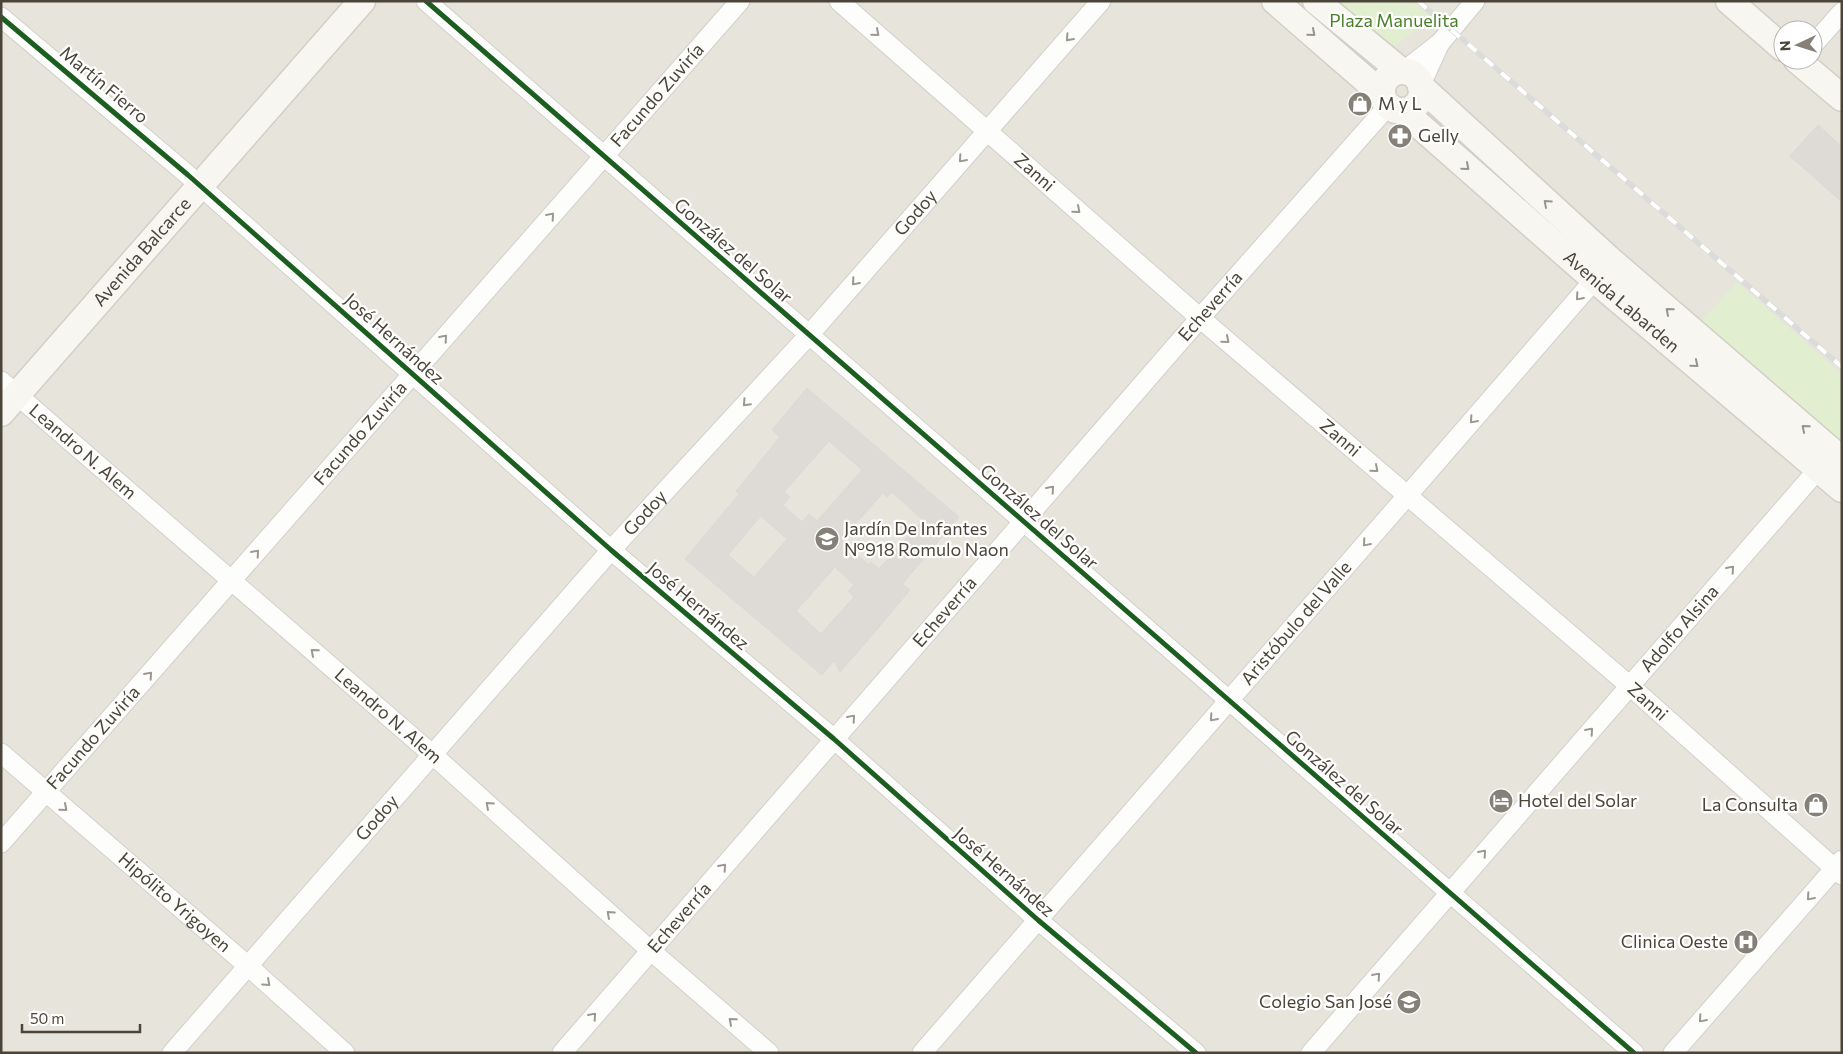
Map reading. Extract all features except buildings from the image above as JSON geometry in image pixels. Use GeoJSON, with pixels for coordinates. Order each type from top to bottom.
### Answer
{"type":"FeatureCollection","features":[{"type":"Feature","properties":{"kind":"main road","name":"Avenida Balcarce"},"geometry":{"type":"LineString","coordinates":[[194,180],[339,1]]}},
{"type":"Feature","properties":{"kind":"main road","name":"Avenida Balcarce"},"geometry":{"type":"LineString","coordinates":[[5,392],[194,180],[362,1]]}},
{"type":"Feature","properties":{"kind":"main road","name":"Avenida Labarden"},"geometry":{"type":"LineString","coordinates":[[1275,1],[1391,104],[1602,270],[1831,460],[1842,489]]}},
{"type":"Feature","properties":{"kind":"main road","name":"Avenida Labarden"},"geometry":{"type":"LineString","coordinates":[[1316,1],[1412,78],[1602,270]]}},
{"type":"Feature","properties":{"kind":"main road"},"geometry":{"type":"LineString","coordinates":[[1729,1],[1773,35]]}},
{"type":"Feature","properties":{"kind":"main road"},"geometry":{"type":"LineString","coordinates":[[1813,70],[1842,98]]}},
{"type":"Feature","properties":{"kind":"main road"},"geometry":{"type":"LineString","coordinates":[[1393,73],[1412,78],[1421,96],[1418,103],[1412,109],[1391,104],[1382,85],[1386,78],[1393,73]]}},
{"type":"Feature","properties":{"kind":"street","name":"González del Solar"},"geometry":{"type":"LineString","coordinates":[[426,1],[1634,1053]]}},
{"type":"Feature","properties":{"kind":"street","name":"Facundo Zuviría"},"geometry":{"type":"LineString","coordinates":[[1,843],[740,1]]}},
{"type":"Feature","properties":{"kind":"street","name":"Zanni"},"geometry":{"type":"LineString","coordinates":[[839,1],[1200,318],[1630,686],[1839,868]]}},
{"type":"Feature","properties":{"kind":"street","name":"Godoy"},"geometry":{"type":"LineString","coordinates":[[172,1053],[611,550],[809,335],[1102,1]]}},
{"type":"Feature","properties":{"kind":"street"},"geometry":{"type":"LineString","coordinates":[[1412,78],[1475,1]]}},
{"type":"Feature","properties":{"kind":"street"},"geometry":{"type":"LineString","coordinates":[[1823,31],[1842,12]]}},
{"type":"Feature","properties":{"kind":"street","name":"Martín Fierro"},"geometry":{"type":"LineString","coordinates":[[1,17],[194,180]]}},
{"type":"Feature","properties":{"kind":"street","name":"Echeverría"},"geometry":{"type":"LineString","coordinates":[[562,1053],[1200,318],[1391,104]]}},
{"type":"Feature","properties":{"kind":"street","name":"José Hernández"},"geometry":{"type":"LineString","coordinates":[[194,180],[611,550],[834,739],[1038,920],[1196,1053]]}},
{"type":"Feature","properties":{"kind":"street","name":"Aristóbulo del Valle"},"geometry":{"type":"LineString","coordinates":[[922,1053],[1602,270]]}},
{"type":"Feature","properties":{"kind":"street","name":"Leandro N. Alem"},"geometry":{"type":"LineString","coordinates":[[5,392],[231,581],[433,755],[650,950],[769,1053]]}},
{"type":"Feature","properties":{"kind":"street","name":"Adolfo Alsina"},"geometry":{"type":"LineString","coordinates":[[1311,1053],[1449,892],[1831,460]]}},
{"type":"Feature","properties":{"kind":"street","name":"Hipólito Yrigoyen"},"geometry":{"type":"LineString","coordinates":[[1,753],[346,1053]]}},
{"type":"Feature","properties":{"kind":"street"},"geometry":{"type":"LineString","coordinates":[[1673,1053],[1839,868]]}},
{"type":"Feature","properties":{"kind":"shaded area"},"geometry":{"type":"Polygon","coordinates":[[[1,1],[1842,1],[1842,1053],[1,1053],[1,1]]]}},
{"type":"Feature","properties":{"kind":"green space","name":"Plaza Manuelita"},"geometry":{"type":"Polygon","coordinates":[[[1338,1],[1413,1],[1432,18],[1392,48],[1338,1]]]}},
{"type":"Feature","properties":{"kind":"green space"},"geometry":{"type":"Polygon","coordinates":[[[1737,282],[1842,375],[1842,448],[1700,323],[1737,282]]]}},
{"type":"Feature","properties":{"kind":"railway"},"geometry":{"type":"LineString","coordinates":[[1418,1],[1842,367]]}},
{"type":"Feature","properties":{"kind":"cycle path"},"geometry":{"type":"LineString","coordinates":[[426,1],[1634,1053]]}},
{"type":"Feature","properties":{"kind":"cycle path"},"geometry":{"type":"LineString","coordinates":[[1,17],[188,175],[611,550],[834,739],[1038,920],[1196,1053]]}},
{"type":"Feature","properties":{"kind":"place","name":"M y L"},"geometry":{"type":"Point","coordinates":[1360,104]}},
{"type":"Feature","properties":{"kind":"place","name":"Gelly"},"geometry":{"type":"Point","coordinates":[1400,136]}},
{"type":"Feature","properties":{"kind":"place","name":"Jardín De Infantes Nº918 Romulo Naon"},"geometry":{"type":"Point","coordinates":[827,539]}},
{"type":"Feature","properties":{"kind":"place","name":"Hotel del Solar"},"geometry":{"type":"Point","coordinates":[1501,801]}},
{"type":"Feature","properties":{"kind":"place","name":"La Consulta"},"geometry":{"type":"Point","coordinates":[1816,805]}},
{"type":"Feature","properties":{"kind":"place","name":"Clinica Oeste"},"geometry":{"type":"Point","coordinates":[1746,942]}},
{"type":"Feature","properties":{"kind":"place","name":"Colegio San José"},"geometry":{"type":"Point","coordinates":[1409,1002]}}]}
